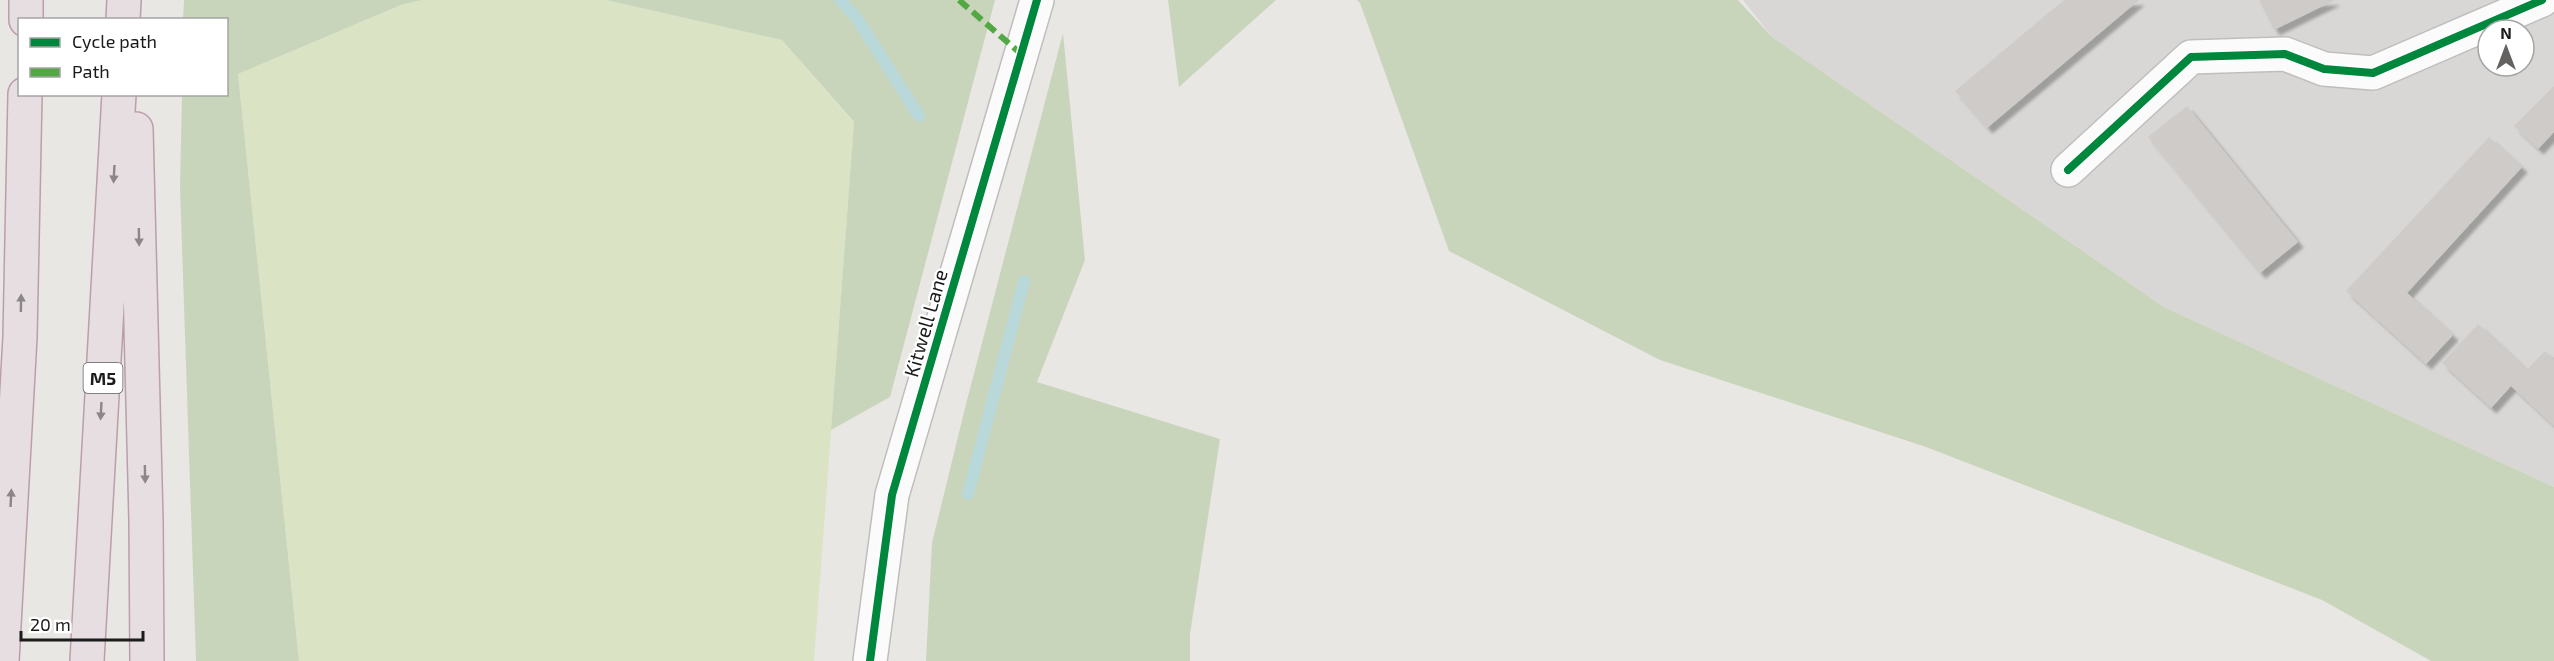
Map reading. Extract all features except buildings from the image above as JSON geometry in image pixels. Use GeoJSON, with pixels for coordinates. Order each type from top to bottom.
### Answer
{"type":"FeatureCollection","features":[{"type":"Feature","properties":{"kind":"highway"},"geometry":{"type":"LineString","coordinates":[[26,0],[26,18]]}},
{"type":"Feature","properties":{"kind":"highway"},"geometry":{"type":"LineString","coordinates":[[123,18],[124,0]]}},
{"type":"Feature","properties":{"kind":"highway"},"geometry":{"type":"LineString","coordinates":[[133,0],[134,18]]}},
{"type":"Feature","properties":{"kind":"highway"},"geometry":{"type":"LineString","coordinates":[[2,661],[20,337],[25,96]]}},
{"type":"Feature","properties":{"kind":"highway","name":"M5"},"geometry":{"type":"LineString","coordinates":[[87,661],[119,96]]}},
{"type":"Feature","properties":{"kind":"highway"},"geometry":{"type":"LineString","coordinates":[[135,96],[146,520],[147,661]]}},
{"type":"Feature","properties":{"kind":"street","name":"Kitwell Lane"},"geometry":{"type":"LineString","coordinates":[[870,661],[892,495],[1037,0]]}},
{"type":"Feature","properties":{"kind":"street"},"geometry":{"type":"LineString","coordinates":[[2068,170],[2191,57],[2285,54],[2324,69],[2373,73],[2542,0]]}},
{"type":"Feature","properties":{"kind":"shaded area"},"geometry":{"type":"Polygon","coordinates":[[[1743,0],[2554,0],[2554,487],[2164,307],[1772,37],[1743,0]]]}},
{"type":"Feature","properties":{"kind":"green space"},"geometry":{"type":"Polygon","coordinates":[[[184,0],[422,0],[401,5],[238,74],[299,661],[196,661],[180,187],[182,96],[228,96],[228,18],[183,18],[184,0]]]}},
{"type":"Feature","properties":{"kind":"green space"},"geometry":{"type":"Polygon","coordinates":[[[422,0],[606,0],[782,40],[854,123],[814,661],[299,661],[238,74],[401,5],[422,0]]]}},
{"type":"Feature","properties":{"kind":"green space"},"geometry":{"type":"Polygon","coordinates":[[[606,0],[995,0],[890,397],[831,430],[854,122],[782,40],[606,0]]]}},
{"type":"Feature","properties":{"kind":"green space"},"geometry":{"type":"Polygon","coordinates":[[[1168,0],[1276,0],[1179,87],[1168,0]]]}},
{"type":"Feature","properties":{"kind":"green space"},"geometry":{"type":"Polygon","coordinates":[[[1357,0],[1738,0],[1772,37],[2164,307],[2554,487],[2554,661],[2431,661],[2322,600],[1926,447],[1660,360],[1449,251],[1357,0]]]}},
{"type":"Feature","properties":{"kind":"green space"},"geometry":{"type":"Polygon","coordinates":[[[1063,33],[1085,260],[1037,382],[1220,439],[1190,634],[1190,661],[926,661],[932,543],[1063,33]]]}},
{"type":"Feature","properties":{"kind":"waterway"},"geometry":{"type":"LineString","coordinates":[[840,0],[856,17],[919,116]]}},
{"type":"Feature","properties":{"kind":"waterway"},"geometry":{"type":"LineString","coordinates":[[968,494],[1024,281]]}},
{"type":"Feature","properties":{"kind":"marked path"},"geometry":{"type":"LineString","coordinates":[[959,0],[1020,53]]}},
{"type":"Feature","properties":{"kind":"cycle path"},"geometry":{"type":"LineString","coordinates":[[870,661],[892,495],[1037,0]]}},
{"type":"Feature","properties":{"kind":"cycle path"},"geometry":{"type":"LineString","coordinates":[[2068,170],[2191,57],[2285,54],[2324,69],[2373,73],[2542,0]]}}]}
